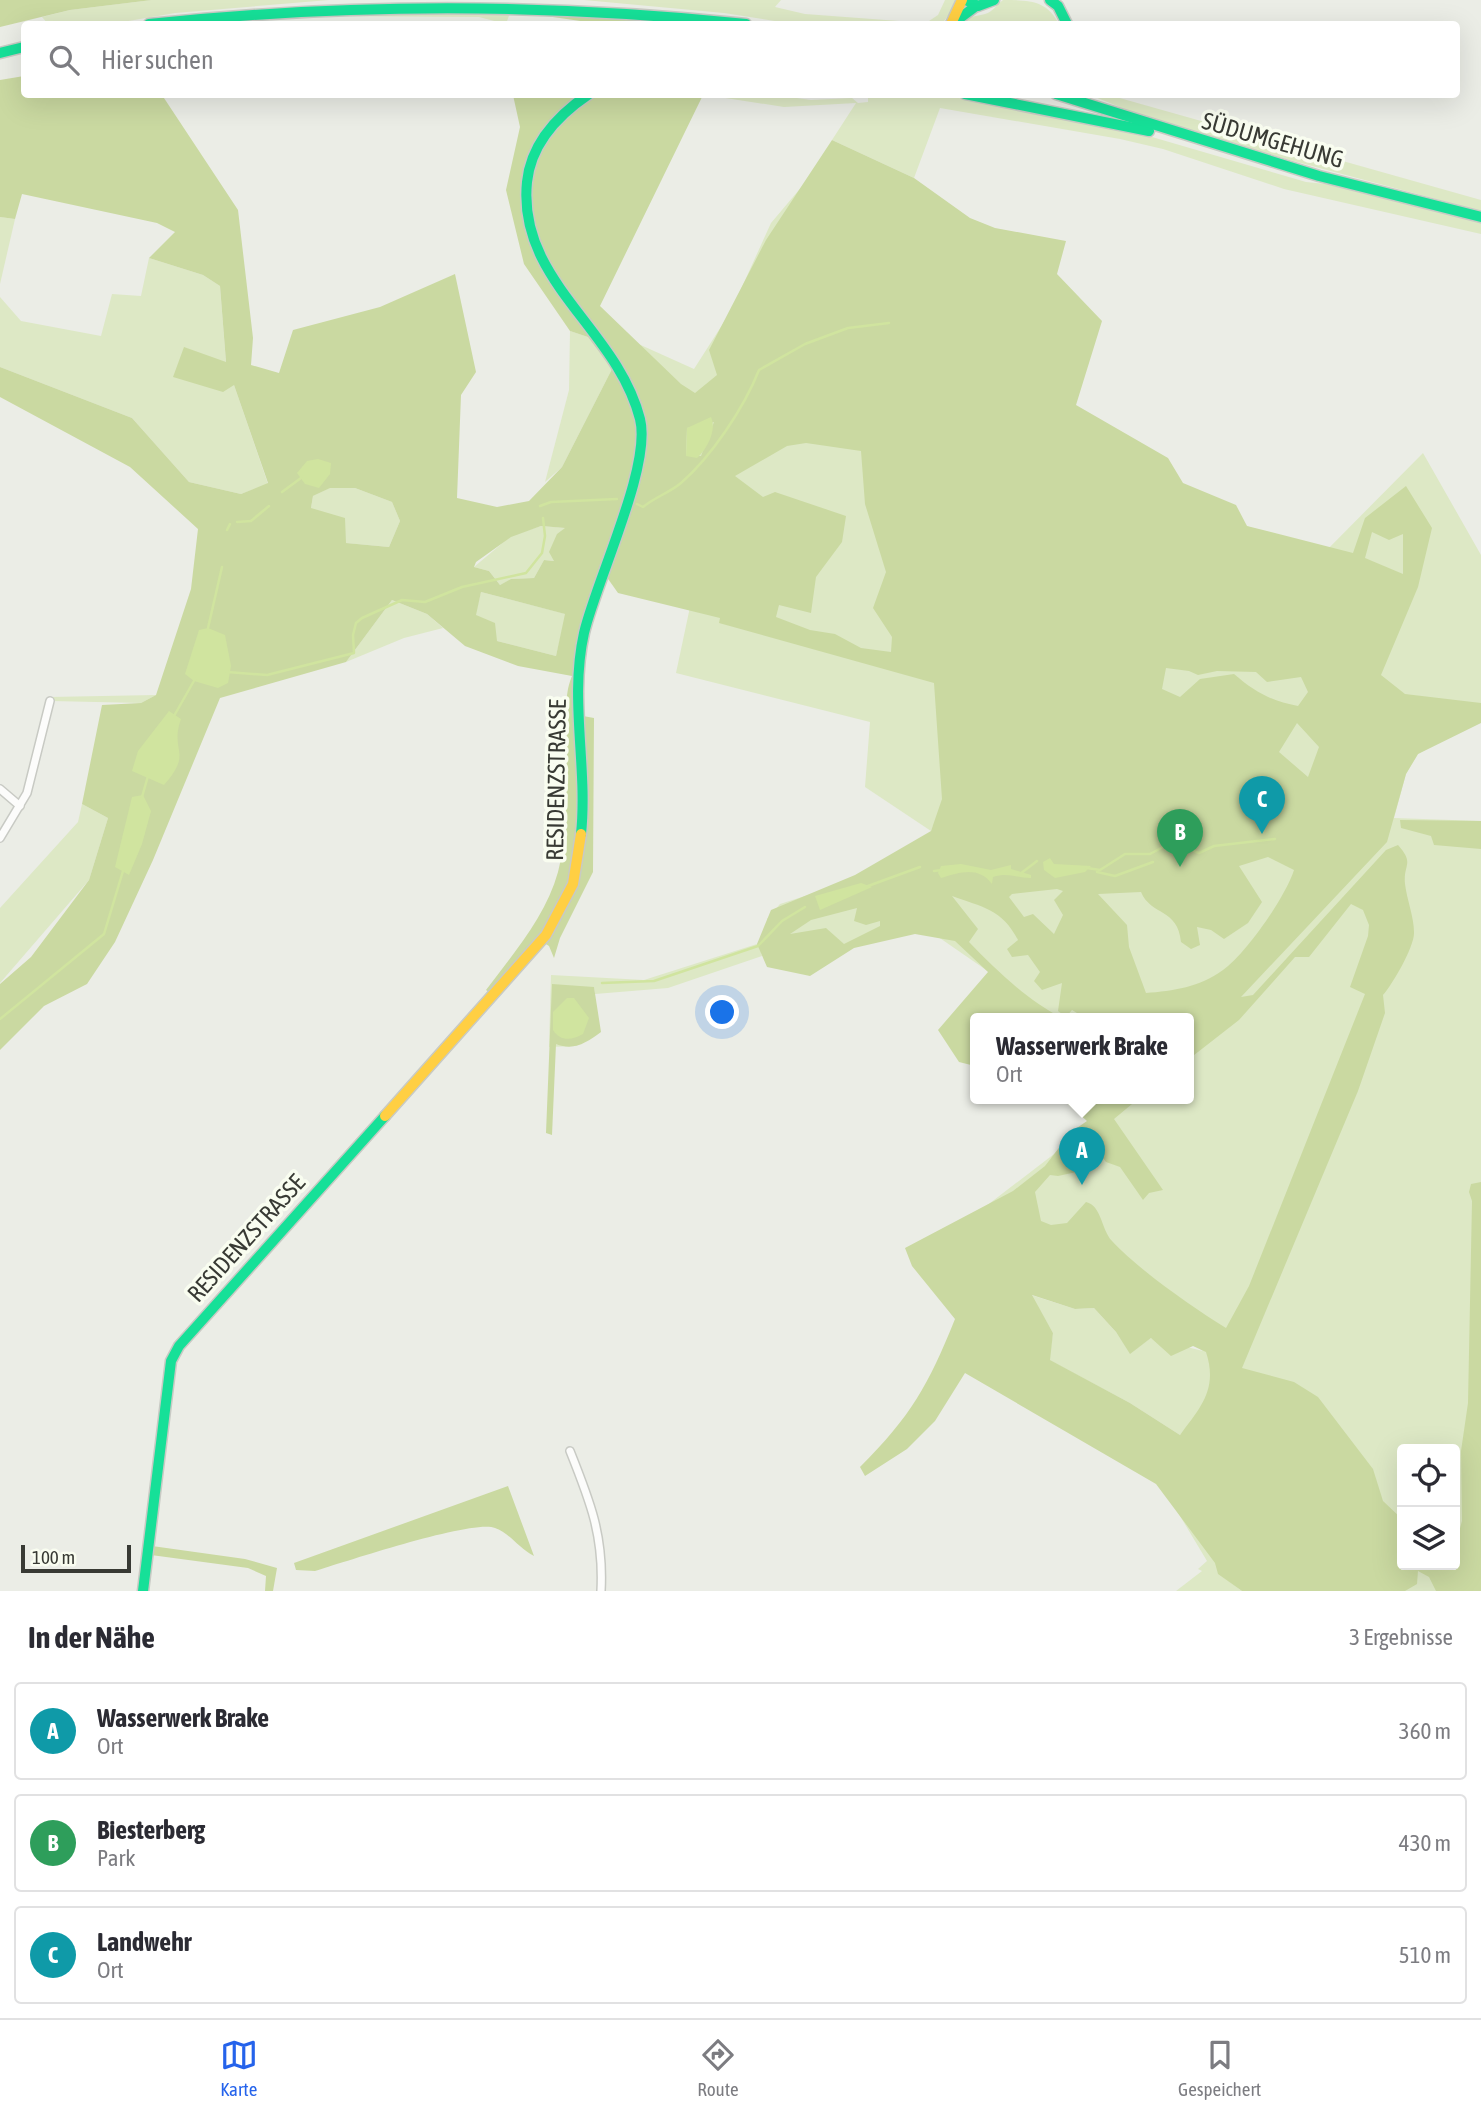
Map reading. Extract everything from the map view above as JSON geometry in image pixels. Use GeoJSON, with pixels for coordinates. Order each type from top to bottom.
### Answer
{"type":"FeatureCollection","features":[{"type":"Feature","properties":{"kind":"main road"},"geometry":{"type":"LineString","coordinates":[[954,21],[964,0],[976,6],[984,6],[994,0]]}},
{"type":"Feature","properties":{"kind":"main road"},"geometry":{"type":"LineString","coordinates":[[1050,0],[1058,6],[1066,21]]}},
{"type":"Feature","properties":{"kind":"main road"},"geometry":{"type":"LineString","coordinates":[[178,21],[326,6],[499,2],[555,4],[718,21]]}},
{"type":"Feature","properties":{"kind":"main road"},"geometry":{"type":"LineString","coordinates":[[956,21],[976,6]]}},
{"type":"Feature","properties":{"kind":"main road"},"geometry":{"type":"LineString","coordinates":[[0,52],[21,48]]}},
{"type":"Feature","properties":{"kind":"main road","name":"RESIDENZSTRASSE"},"geometry":{"type":"LineString","coordinates":[[142,1591],[164,1392],[171,1361],[179,1346],[546,935],[572,887],[581,829],[580,652],[637,472],[640,422],[631,391],[620,370],[546,268],[534,245],[524,207],[525,184],[534,151],[553,123],[583,98]]}},
{"type":"Feature","properties":{"kind":"main road"},"geometry":{"type":"LineString","coordinates":[[985,98],[1194,139]]}},
{"type":"Feature","properties":{"kind":"main road","name":"SÜDUMGEHUNG"},"geometry":{"type":"LineString","coordinates":[[1066,98],[1319,176],[1481,217]]}},
{"type":"Feature","properties":{"kind":"main road"},"geometry":{"type":"LineString","coordinates":[[1086,98],[1102,110]]}},
{"type":"Feature","properties":{"kind":"street"},"geometry":{"type":"LineString","coordinates":[[0,838],[20,806],[32,777],[50,701]]}},
{"type":"Feature","properties":{"kind":"street"},"geometry":{"type":"LineString","coordinates":[[0,789],[20,806]]}},
{"type":"Feature","properties":{"kind":"street"},"geometry":{"type":"LineString","coordinates":[[570,1451],[591,1503],[603,1555],[601,1591]]}},
{"type":"Feature","properties":{"kind":"shaded area"},"geometry":{"type":"Polygon","coordinates":[[[0,0],[152,0],[70,10],[0,27],[0,0]]]}},
{"type":"Feature","properties":{"kind":"shaded area"},"geometry":{"type":"Polygon","coordinates":[[[152,0],[329,0],[175,13],[128,21],[45,21],[42,17],[70,10],[152,0]]]}},
{"type":"Feature","properties":{"kind":"shaded area"},"geometry":{"type":"Polygon","coordinates":[[[584,0],[781,0],[775,7],[805,14],[899,21],[775,21],[724,13],[584,0]]]}},
{"type":"Feature","properties":{"kind":"shaded area"},"geometry":{"type":"Polygon","coordinates":[[[945,0],[956,0],[957,3],[944,21],[929,21],[938,15],[945,0]]]}},
{"type":"Feature","properties":{"kind":"shaded area"},"geometry":{"type":"Polygon","coordinates":[[[1003,0],[1021,0],[1043,6],[1057,21],[964,21],[993,10],[1003,0]]]}},
{"type":"Feature","properties":{"kind":"shaded area"},"geometry":{"type":"Polygon","coordinates":[[[511,10],[507,21],[479,17],[318,16],[223,21],[319,12],[511,10]]]}},
{"type":"Feature","properties":{"kind":"shaded area"},"geometry":{"type":"Polygon","coordinates":[[[543,11],[649,21],[580,21],[546,16],[543,11]]]}},
{"type":"Feature","properties":{"kind":"shaded area"},"geometry":{"type":"Polygon","coordinates":[[[21,76],[21,98],[164,98],[238,210],[253,338],[251,365],[279,373],[293,330],[380,307],[455,274],[476,372],[461,395],[457,498],[497,507],[529,501],[562,467],[612,369],[588,337],[570,331],[524,264],[506,190],[520,127],[514,98],[702,98],[600,306],[681,384],[695,393],[717,375],[709,350],[766,240],[832,140],[914,178],[970,218],[995,228],[1066,241],[1057,274],[1102,321],[1076,405],[1168,458],[1183,483],[1236,505],[1247,526],[1353,553],[1365,518],[1406,486],[1432,528],[1418,587],[1381,675],[1405,694],[1481,703],[1481,723],[1418,754],[1406,774],[1387,842],[1241,997],[1253,995],[1386,850],[1398,845],[1407,860],[1405,884],[1414,932],[1411,946],[1383,995],[1385,1013],[1358,1091],[1242,1368],[1294,1382],[1318,1397],[1373,1469],[1383,1501],[1397,1514],[1397,1570],[1460,1570],[1461,1451],[1468,1403],[1472,1201],[1469,1192],[1471,1184],[1481,1182],[1481,1591],[1436,1591],[1429,1577],[1418,1571],[1417,1584],[1405,1591],[1242,1591],[1218,1574],[1215,1563],[1156,1484],[965,1373],[935,1421],[907,1449],[865,1476],[860,1467],[893,1432],[917,1399],[955,1319],[912,1266],[905,1248],[1013,1191],[1045,1166],[1071,1132],[1087,1121],[1068,1104],[1132,1104],[1114,1119],[1163,1190],[1149,1193],[1143,1200],[1120,1167],[1106,1162],[1092,1143],[1084,1142],[1077,1149],[1090,1169],[1058,1176],[1050,1175],[1035,1192],[1041,1221],[1051,1225],[1067,1223],[1086,1202],[1091,1204],[1108,1236],[1136,1264],[1166,1288],[1226,1328],[1249,1286],[1365,994],[1350,987],[1368,936],[1369,925],[1363,910],[1351,904],[1309,957],[1295,957],[1239,1020],[1194,1055],[1194,1013],[1077,1013],[1072,1010],[1069,1013],[1061,1013],[1058,1011],[1062,983],[1042,990],[1034,981],[1040,972],[1028,955],[1012,957],[1007,949],[1018,940],[1005,922],[982,907],[952,896],[978,929],[969,942],[1002,974],[1053,1013],[970,1013],[970,1065],[959,1062],[938,1030],[988,972],[955,941],[915,934],[854,948],[810,976],[767,967],[757,944],[771,910],[855,875],[931,831],[942,799],[934,683],[719,623],[720,618],[618,593],[606,576],[582,625],[572,676],[518,666],[465,646],[427,614],[392,600],[346,662],[220,698],[153,860],[115,942],[87,984],[44,1006],[0,1050],[0,984],[31,957],[89,880],[108,818],[82,804],[102,705],[141,703],[156,695],[191,589],[198,529],[130,467],[0,397],[0,367],[132,418],[189,482],[241,494],[268,483],[234,385],[223,392],[173,377],[184,347],[226,362],[220,286],[203,275],[149,258],[175,232],[157,223],[22,194],[15,219],[0,217],[0,80],[21,76]],[[714,422],[687,428],[686,456],[701,456],[714,422]],[[806,443],[787,446],[735,476],[763,497],[775,492],[846,516],[842,542],[816,577],[811,613],[779,605],[776,617],[810,630],[835,634],[861,648],[891,652],[892,637],[873,608],[886,572],[865,504],[861,451],[806,443]],[[330,488],[313,496],[311,508],[345,518],[346,543],[389,547],[400,521],[392,502],[355,488],[330,488]],[[541,526],[511,537],[476,562],[474,567],[489,571],[500,585],[511,579],[534,578],[544,560],[554,561],[549,552],[557,534],[565,528],[541,526]],[[1372,532],[1365,558],[1403,574],[1403,534],[1389,540],[1372,532]],[[481,592],[476,615],[495,623],[497,641],[556,656],[565,614],[481,592]],[[1166,668],[1162,689],[1180,697],[1200,679],[1234,674],[1264,695],[1298,706],[1308,692],[1301,677],[1267,682],[1256,672],[1217,671],[1198,675],[1166,668]],[[1297,723],[1279,752],[1308,777],[1319,747],[1297,723]],[[1268,857],[1239,866],[1262,902],[1248,923],[1224,939],[1211,930],[1197,927],[1200,945],[1191,949],[1181,942],[1175,923],[1145,900],[1141,892],[1098,894],[1127,925],[1129,947],[1146,993],[1186,987],[1223,970],[1243,951],[1264,924],[1294,870],[1268,857]],[[1057,889],[1012,894],[1009,897],[1024,917],[1033,914],[1054,934],[1063,915],[1054,900],[1063,891],[1057,889]],[[857,908],[811,920],[790,934],[826,928],[844,944],[880,926],[880,921],[866,925],[854,921],[857,908]],[[1032,1295],[1053,1333],[1050,1360],[1130,1403],[1180,1435],[1201,1406],[1209,1387],[1206,1352],[1193,1346],[1171,1356],[1151,1338],[1130,1354],[1116,1332],[1094,1308],[1075,1309],[1032,1295]]]}},
{"type":"Feature","properties":{"kind":"shaded area"},"geometry":{"type":"Polygon","coordinates":[[[726,98],[852,98],[858,103],[868,102],[868,98],[959,98],[1128,130],[1306,182],[1326,184],[1481,223],[1481,234],[1284,189],[1163,149],[940,108],[914,178],[832,140],[856,103],[784,107],[726,98]]]}},
{"type":"Feature","properties":{"kind":"shaded area"},"geometry":{"type":"Polygon","coordinates":[[[1097,98],[1120,98],[1481,200],[1481,211],[1282,158],[1132,112],[1097,98]]]}},
{"type":"Feature","properties":{"kind":"shaded area"},"geometry":{"type":"Polygon","coordinates":[[[820,165],[1052,279],[1073,412],[1167,486],[1238,522],[1319,558],[1423,453],[1481,555],[1481,718],[1418,754],[1406,774],[1394,818],[1481,821],[1481,1190],[1469,1591],[1277,1591],[1223,1577],[1242,1591],[1176,1591],[1202,1571],[1198,1569],[1207,1561],[1162,1486],[1185,1429],[1180,1435],[1130,1403],[1049,1360],[1053,1333],[1031,1295],[1075,1309],[1094,1308],[1116,1332],[1130,1353],[1151,1338],[1203,1351],[981,1210],[1093,1124],[1070,1104],[1194,1104],[1194,1013],[974,1013],[989,972],[934,934],[904,932],[822,956],[761,952],[762,956],[668,988],[595,994],[594,987],[577,1046],[549,1047],[551,975],[644,980],[757,944],[771,938],[767,919],[780,904],[855,880],[934,830],[933,826],[931,831],[865,787],[870,722],[676,673],[690,607],[634,342],[694,369],[731,311],[771,223],[820,165]]]}},
{"type":"Feature","properties":{"kind":"shaded area"},"geometry":{"type":"Polygon","coordinates":[[[0,217],[15,219],[0,284],[0,217]]]}},
{"type":"Feature","properties":{"kind":"shaded area"},"geometry":{"type":"Polygon","coordinates":[[[149,258],[203,275],[220,286],[226,363],[185,348],[234,385],[268,484],[241,494],[189,482],[132,418],[0,367],[0,297],[21,321],[101,336],[112,294],[141,296],[149,258]]]}},
{"type":"Feature","properties":{"kind":"shaded area"},"geometry":{"type":"Polygon","coordinates":[[[570,331],[588,337],[612,369],[562,467],[545,482],[569,390],[570,331]]]}},
{"type":"Feature","properties":{"kind":"shaded area"},"geometry":{"type":"Polygon","coordinates":[[[711,417],[712,433],[704,450],[697,458],[686,456],[687,428],[711,417]]]}},
{"type":"Feature","properties":{"kind":"shaded area"},"geometry":{"type":"Polygon","coordinates":[[[318,459],[331,463],[330,474],[319,488],[305,484],[297,473],[307,461],[318,459]]]}},
{"type":"Feature","properties":{"kind":"shaded area"},"geometry":{"type":"Polygon","coordinates":[[[329,488],[355,488],[392,502],[400,521],[389,547],[345,543],[311,508],[313,496],[329,488]]]}},
{"type":"Feature","properties":{"kind":"shaded area"},"geometry":{"type":"Polygon","coordinates":[[[541,526],[566,528],[555,561],[544,560],[534,578],[512,579],[500,585],[489,571],[474,567],[511,536],[541,526]]]}},
{"type":"Feature","properties":{"kind":"shaded area"},"geometry":{"type":"Polygon","coordinates":[[[481,592],[566,614],[556,656],[497,641],[475,615],[481,592]]]}},
{"type":"Feature","properties":{"kind":"shaded area"},"geometry":{"type":"Polygon","coordinates":[[[392,600],[427,614],[443,628],[404,638],[346,662],[392,600]]]}},
{"type":"Feature","properties":{"kind":"shaded area"},"geometry":{"type":"Polygon","coordinates":[[[208,628],[225,635],[231,666],[228,683],[218,688],[194,681],[185,674],[199,630],[208,628]]]}},
{"type":"Feature","properties":{"kind":"shaded area"},"geometry":{"type":"Polygon","coordinates":[[[572,676],[583,716],[594,718],[593,872],[560,938],[554,958],[549,946],[538,939],[490,993],[486,990],[537,919],[558,872],[565,829],[566,704],[572,676]]]}},
{"type":"Feature","properties":{"kind":"shaded area"},"geometry":{"type":"Polygon","coordinates":[[[156,695],[141,703],[51,701],[37,748],[49,697],[156,695]]]}},
{"type":"Feature","properties":{"kind":"shaded area"},"geometry":{"type":"Polygon","coordinates":[[[169,711],[181,719],[178,730],[179,758],[173,774],[164,785],[132,771],[138,751],[169,711]]]}},
{"type":"Feature","properties":{"kind":"shaded area"},"geometry":{"type":"Polygon","coordinates":[[[143,795],[151,811],[142,844],[129,875],[115,867],[132,797],[143,795]]]}},
{"type":"Feature","properties":{"kind":"shaded area"},"geometry":{"type":"Polygon","coordinates":[[[82,804],[108,818],[89,880],[0,983],[0,908],[78,822],[82,804]]]}},
{"type":"Feature","properties":{"kind":"shaded area"},"geometry":{"type":"Polygon","coordinates":[[[1400,820],[1481,821],[1481,849],[1434,845],[1431,836],[1401,828],[1400,820]]]}},
{"type":"Feature","properties":{"kind":"shaded area"},"geometry":{"type":"Polygon","coordinates":[[[1050,858],[1054,864],[1091,866],[1085,872],[1055,878],[1044,870],[1043,862],[1050,858]]]}},
{"type":"Feature","properties":{"kind":"shaded area"},"geometry":{"type":"Polygon","coordinates":[[[961,864],[991,870],[1011,865],[1011,869],[1031,875],[1031,878],[998,876],[993,877],[992,884],[987,878],[975,873],[941,878],[938,873],[941,866],[961,864]]]}},
{"type":"Feature","properties":{"kind":"shaded area"},"geometry":{"type":"Polygon","coordinates":[[[861,883],[872,887],[820,910],[815,896],[861,883]]]}},
{"type":"Feature","properties":{"kind":"shaded area"},"geometry":{"type":"Polygon","coordinates":[[[552,984],[594,987],[601,1032],[580,1045],[569,1047],[556,1044],[552,1135],[546,1133],[552,984]]]}},
{"type":"Feature","properties":{"kind":"shaded area"},"geometry":{"type":"Polygon","coordinates":[[[567,998],[574,998],[589,1018],[583,1034],[570,1039],[562,1038],[553,1030],[553,1012],[567,998]]]}},
{"type":"Feature","properties":{"kind":"shaded area"},"geometry":{"type":"Polygon","coordinates":[[[970,1022],[970,1029],[960,1049],[970,1022]]]}},
{"type":"Feature","properties":{"kind":"shaded area"},"geometry":{"type":"Polygon","coordinates":[[[508,1486],[534,1556],[501,1531],[482,1527],[436,1535],[315,1571],[296,1570],[294,1563],[508,1486]]]}},
{"type":"Feature","properties":{"kind":"shaded area"},"geometry":{"type":"Polygon","coordinates":[[[152,1546],[245,1559],[277,1568],[273,1591],[265,1591],[266,1576],[248,1568],[151,1555],[152,1546]]]}},
{"type":"Feature","properties":{"kind":"waterway"},"geometry":{"type":"LineString","coordinates":[[637,504],[643,507],[676,486],[704,460],[745,400],[759,370],[805,344],[848,328],[889,323]]}},
{"type":"Feature","properties":{"kind":"waterway"},"geometry":{"type":"LineString","coordinates":[[282,492],[301,478]]}},
{"type":"Feature","properties":{"kind":"waterway"},"geometry":{"type":"LineString","coordinates":[[540,506],[551,502],[617,499]]}},
{"type":"Feature","properties":{"kind":"waterway"},"geometry":{"type":"LineString","coordinates":[[237,522],[251,521],[269,506]]}},
{"type":"Feature","properties":{"kind":"waterway"},"geometry":{"type":"LineString","coordinates":[[227,672],[267,675],[354,653],[353,635],[356,623],[362,618],[402,600],[425,602],[462,587],[526,573],[542,553],[545,536],[543,518]]}},
{"type":"Feature","properties":{"kind":"waterway"},"geometry":{"type":"LineString","coordinates":[[227,530],[230,524]]}},
{"type":"Feature","properties":{"kind":"waterway"},"geometry":{"type":"LineString","coordinates":[[208,628],[222,567]]}},
{"type":"Feature","properties":{"kind":"waterway"},"geometry":{"type":"LineString","coordinates":[[174,716],[195,679]]}},
{"type":"Feature","properties":{"kind":"waterway"},"geometry":{"type":"LineString","coordinates":[[142,797],[148,776]]}},
{"type":"Feature","properties":{"kind":"waterway"},"geometry":{"type":"LineString","coordinates":[[1194,851],[1199,853],[1214,846],[1275,839]]}},
{"type":"Feature","properties":{"kind":"waterway"},"geometry":{"type":"LineString","coordinates":[[1087,868],[1100,870],[1125,854],[1150,854],[1163,847],[1172,851],[1180,847],[1186,848]]}},
{"type":"Feature","properties":{"kind":"waterway"},"geometry":{"type":"LineString","coordinates":[[1020,874],[1037,861]]}},
{"type":"Feature","properties":{"kind":"waterway"},"geometry":{"type":"LineString","coordinates":[[1097,872],[1115,876],[1153,862]]}},
{"type":"Feature","properties":{"kind":"waterway"},"geometry":{"type":"LineString","coordinates":[[868,886],[920,867]]}},
{"type":"Feature","properties":{"kind":"waterway"},"geometry":{"type":"LineString","coordinates":[[934,871],[942,870]]}},
{"type":"Feature","properties":{"kind":"waterway"},"geometry":{"type":"LineString","coordinates":[[0,1019],[104,934],[123,871]]}},
{"type":"Feature","properties":{"kind":"waterway"},"geometry":{"type":"LineString","coordinates":[[602,983],[654,981],[758,946],[782,921],[805,907]]}},
{"type":"Feature","properties":{"kind":"traffic: fast"},"geometry":{"type":"LineString","coordinates":[[966,0],[978,6],[994,0]]}},
{"type":"Feature","properties":{"kind":"traffic: fast"},"geometry":{"type":"LineString","coordinates":[[1050,0],[1058,6],[1066,21]]}},
{"type":"Feature","properties":{"kind":"traffic: fast"},"geometry":{"type":"LineString","coordinates":[[956,21],[976,6]]}},
{"type":"Feature","properties":{"kind":"traffic: fast"},"geometry":{"type":"LineString","coordinates":[[181,21],[299,12],[447,8],[596,12],[714,21]]}},
{"type":"Feature","properties":{"kind":"traffic: fast"},"geometry":{"type":"LineString","coordinates":[[0,53],[21,48]]}},
{"type":"Feature","properties":{"kind":"traffic: fast"},"geometry":{"type":"LineString","coordinates":[[581,834],[583,809],[578,708],[580,658],[590,611],[631,494],[642,440],[640,419],[628,387],[611,358],[552,276],[537,248],[528,217],[527,182],[534,155],[548,131],[584,98]]}},
{"type":"Feature","properties":{"kind":"traffic: fast"},"geometry":{"type":"LineString","coordinates":[[985,98],[1149,131]]}},
{"type":"Feature","properties":{"kind":"traffic: fast"},"geometry":{"type":"LineString","coordinates":[[1069,98],[1319,176],[1481,217]]}},
{"type":"Feature","properties":{"kind":"traffic: fast"},"geometry":{"type":"LineString","coordinates":[[143,1591],[171,1361],[179,1346],[385,1116]]}},
{"type":"Feature","properties":{"kind":"traffic: slow"},"geometry":{"type":"LineString","coordinates":[[952,21],[962,0]]}},
{"type":"Feature","properties":{"kind":"traffic: slow"},"geometry":{"type":"LineString","coordinates":[[385,1116],[546,935],[573,884],[581,834]]}},
{"type":"Feature","properties":{"kind":"place","name":"Landwehr"},"geometry":{"type":"Point","coordinates":[1262,834]}},
{"type":"Feature","properties":{"kind":"place","name":"Biesterberg"},"geometry":{"type":"Point","coordinates":[1180,867]}},
{"type":"Feature","properties":{"kind":"place","name":"Wasserwerk Brake"},"geometry":{"type":"Point","coordinates":[1082,1185]}}]}
